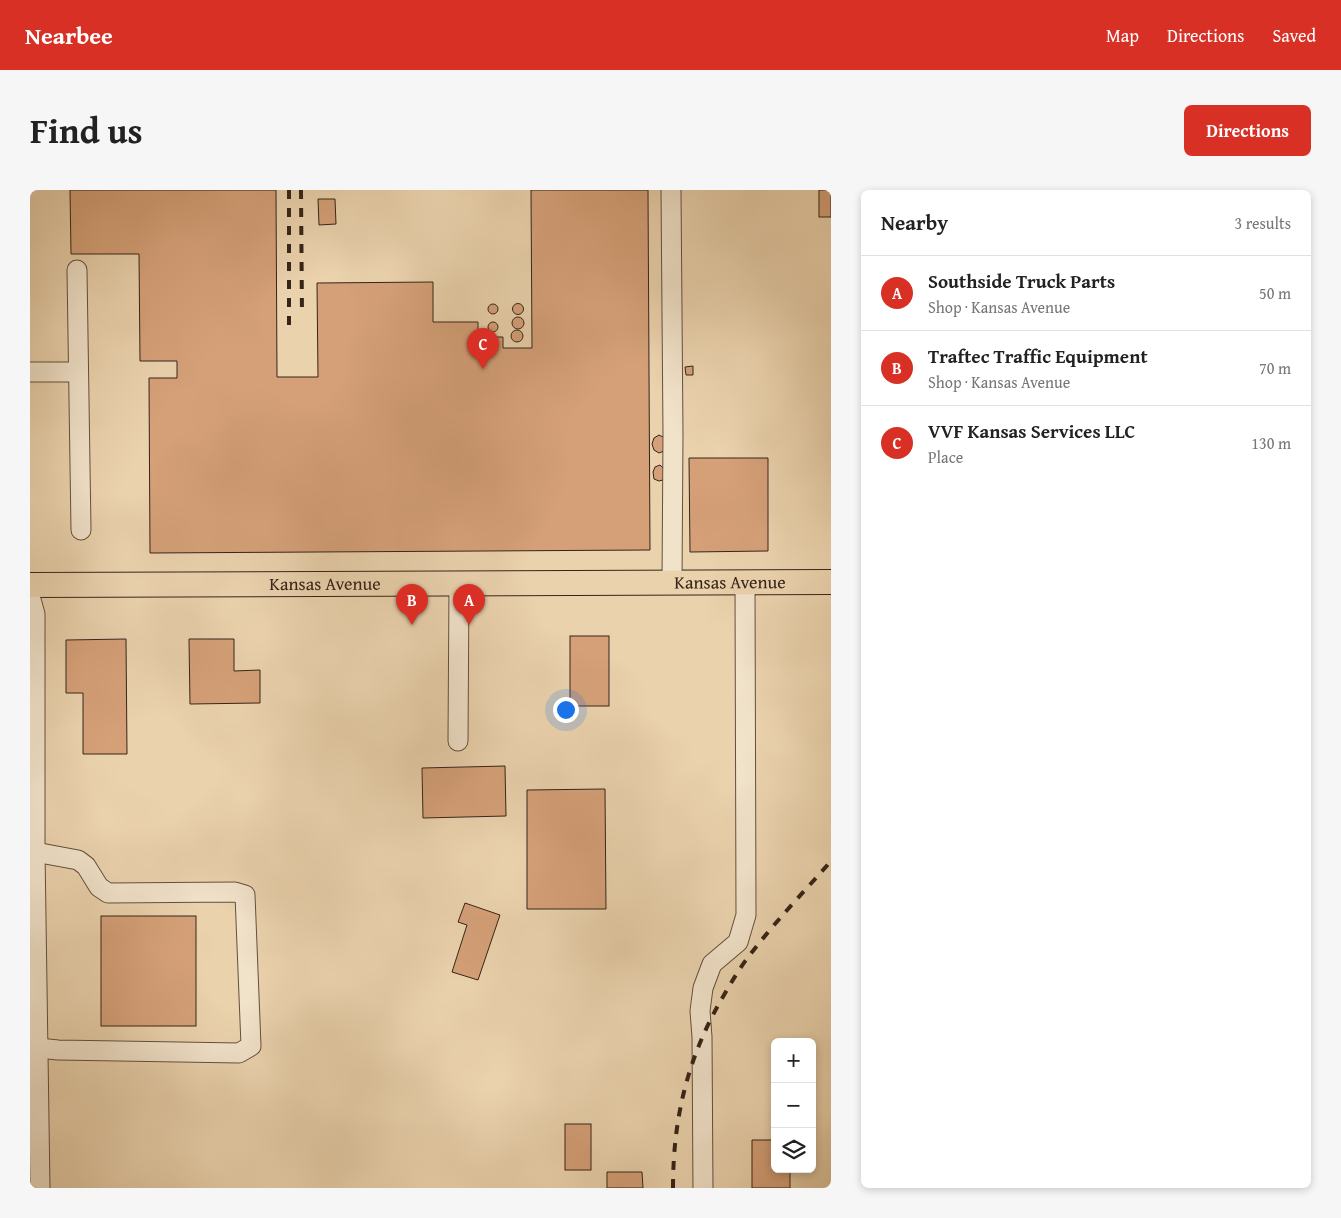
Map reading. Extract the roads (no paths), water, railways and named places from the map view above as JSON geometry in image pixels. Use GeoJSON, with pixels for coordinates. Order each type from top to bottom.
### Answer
{"type":"FeatureCollection","features":[{"type":"Feature","properties":{"kind":"main road","name":"Kansas Avenue"},"geometry":{"type":"LineString","coordinates":[[30,585],[831,582]]}},
{"type":"Feature","properties":{"kind":"street"},"geometry":{"type":"LineString","coordinates":[[671,190],[674,434],[672,582]]}},
{"type":"Feature","properties":{"kind":"street"},"geometry":{"type":"LineString","coordinates":[[77,270],[80,530]]}},
{"type":"Feature","properties":{"kind":"street"},"geometry":{"type":"LineString","coordinates":[[30,372],[78,372]]}},
{"type":"Feature","properties":{"kind":"street"},"geometry":{"type":"LineString","coordinates":[[703,1188],[702,1037],[700,1011],[703,988],[712,964],[738,942],[746,915],[745,582]]}},
{"type":"Feature","properties":{"kind":"street"},"geometry":{"type":"LineString","coordinates":[[458,742],[459,583]]}},
{"type":"Feature","properties":{"kind":"street"},"geometry":{"type":"LineString","coordinates":[[30,596],[35,614],[32,727],[32,852],[34,985],[38,1048],[35,1141],[40,1188]]}},
{"type":"Feature","properties":{"kind":"street"},"geometry":{"type":"LineString","coordinates":[[32,852],[78,860],[86,866],[99,887],[108,893],[235,892],[245,895],[251,1046],[239,1053],[38,1048]]}},
{"type":"Feature","properties":{"kind":"railway"},"geometry":{"type":"LineString","coordinates":[[289,190],[289,325]]}},
{"type":"Feature","properties":{"kind":"railway"},"geometry":{"type":"LineString","coordinates":[[301,190],[302,315]]}},
{"type":"Feature","properties":{"kind":"railway"},"geometry":{"type":"LineString","coordinates":[[673,1188],[676,1136],[685,1088],[692,1064],[711,1018],[746,960],[831,861]]}},
{"type":"Feature","properties":{"kind":"place","name":"VVF Kansas Services LLC"},"geometry":{"type":"Point","coordinates":[483,369]}},
{"type":"Feature","properties":{"kind":"place","name":"Traftec Traffic Equipment"},"geometry":{"type":"Point","coordinates":[412,625]}},
{"type":"Feature","properties":{"kind":"place","name":"Southside Truck Parts"},"geometry":{"type":"Point","coordinates":[469,625]}}]}
